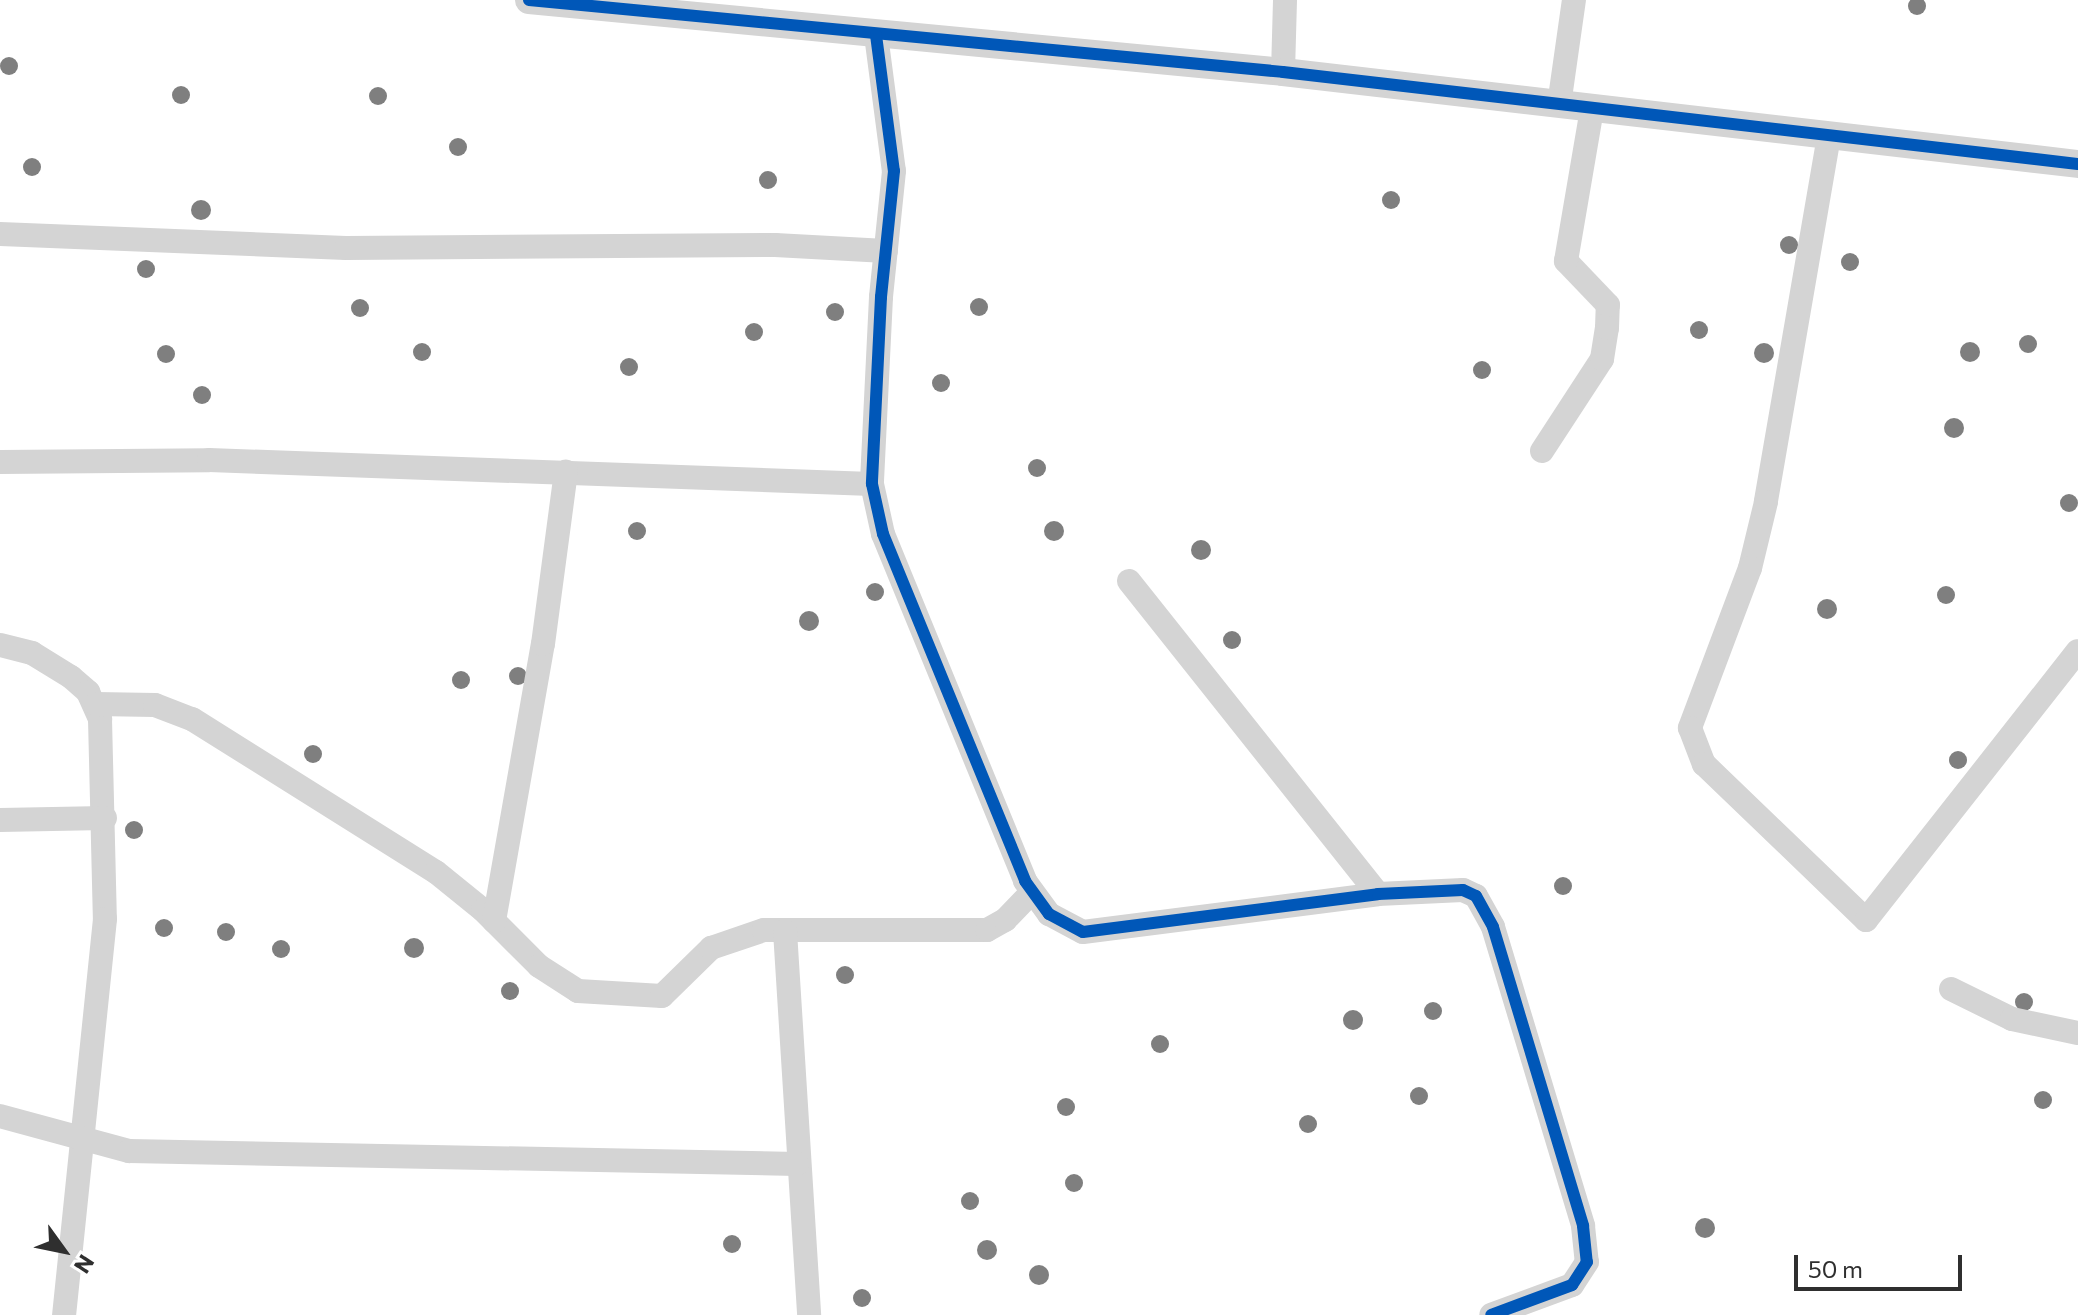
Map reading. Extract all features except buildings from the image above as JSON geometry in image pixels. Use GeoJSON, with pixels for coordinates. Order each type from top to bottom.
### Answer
{"type":"FeatureCollection","features":[{"type":"Feature","properties":{"kind":"street"},"geometry":{"type":"LineString","coordinates":[[529,0],[1035,51],[1283,72],[2078,164]]}},
{"type":"Feature","properties":{"kind":"street"},"geometry":{"type":"LineString","coordinates":[[1283,72],[1285,0]]}},
{"type":"Feature","properties":{"kind":"street"},"geometry":{"type":"LineString","coordinates":[[1559,105],[1574,0]]}},
{"type":"Feature","properties":{"kind":"street"},"geometry":{"type":"LineString","coordinates":[[876,35],[893,155],[872,484],[883,534],[1032,892],[1049,914],[1083,932],[1378,894],[1463,890],[1486,906],[1583,1226],[1587,1262],[1581,1278],[1555,1295],[1491,1315]]}},
{"type":"Feature","properties":{"kind":"street"},"geometry":{"type":"LineString","coordinates":[[1542,451],[1602,359],[1607,328],[1608,305],[1566,261],[1592,109]]}},
{"type":"Feature","properties":{"kind":"street"},"geometry":{"type":"LineString","coordinates":[[1829,136],[1763,515],[1750,568],[1690,728],[1704,764],[1866,920],[2078,651]]}},
{"type":"Feature","properties":{"kind":"street"},"geometry":{"type":"LineString","coordinates":[[0,234],[346,248],[775,245],[886,251]]}},
{"type":"Feature","properties":{"kind":"street"},"geometry":{"type":"LineString","coordinates":[[0,462],[209,460],[872,484]]}},
{"type":"Feature","properties":{"kind":"street"},"geometry":{"type":"LineString","coordinates":[[494,921],[543,644],[566,472]]}},
{"type":"Feature","properties":{"kind":"street"},"geometry":{"type":"LineString","coordinates":[[1129,581],[1378,894]]}},
{"type":"Feature","properties":{"kind":"street"},"geometry":{"type":"LineString","coordinates":[[0,645],[57,667],[96,704],[105,818],[105,919],[64,1315]]}},
{"type":"Feature","properties":{"kind":"street"},"geometry":{"type":"LineString","coordinates":[[96,704],[155,705],[192,719],[436,872],[563,985],[633,998],[668,993],[705,952],[725,940],[785,931],[987,930],[1005,920],[1032,892]]}},
{"type":"Feature","properties":{"kind":"street"},"geometry":{"type":"LineString","coordinates":[[0,820],[105,818]]}},
{"type":"Feature","properties":{"kind":"street"},"geometry":{"type":"LineString","coordinates":[[785,931],[797,1164],[809,1315]]}},
{"type":"Feature","properties":{"kind":"street"},"geometry":{"type":"LineString","coordinates":[[1951,989],[2012,1019],[2078,1033]]}},
{"type":"Feature","properties":{"kind":"street"},"geometry":{"type":"LineString","coordinates":[[0,1116],[129,1151],[257,1157],[797,1164]]}},
{"type":"Feature","properties":{"kind":"cycle path"},"geometry":{"type":"LineString","coordinates":[[529,0],[1283,72],[2078,164]]}},
{"type":"Feature","properties":{"kind":"cycle path"},"geometry":{"type":"LineString","coordinates":[[876,35],[894,171],[881,297],[872,484],[883,534],[1025,881],[1049,914],[1083,932],[1378,894],[1463,890],[1476,896],[1493,927],[1583,1226],[1587,1262],[1572,1285],[1491,1315]]}}]}
